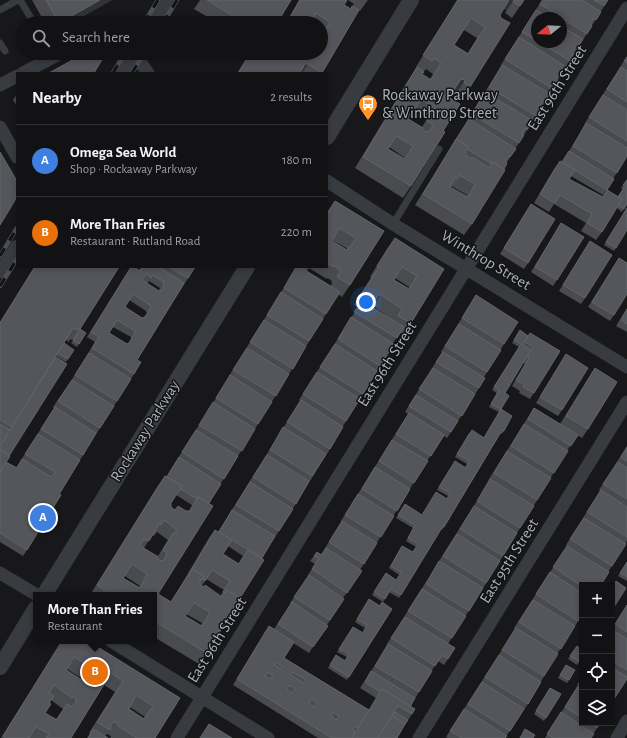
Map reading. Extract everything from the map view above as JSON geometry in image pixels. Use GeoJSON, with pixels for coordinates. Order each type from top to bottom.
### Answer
{"type":"FeatureCollection","features":[{"type":"Feature","properties":{"kind":"street"},"geometry":{"type":"LineString","coordinates":[[158,16],[168,0]]}},
{"type":"Feature","properties":{"kind":"street"},"geometry":{"type":"LineString","coordinates":[[328,135],[411,0]]}},
{"type":"Feature","properties":{"kind":"street","name":"East 96th Street"},"geometry":{"type":"LineString","coordinates":[[177,738],[627,8]]}},
{"type":"Feature","properties":{"kind":"street"},"geometry":{"type":"LineString","coordinates":[[25,72],[46,60]]}},
{"type":"Feature","properties":{"kind":"street"},"geometry":{"type":"LineString","coordinates":[[124,72],[130,60]]}},
{"type":"Feature","properties":{"kind":"street"},"geometry":{"type":"LineString","coordinates":[[139,60],[147,72]]}},
{"type":"Feature","properties":{"kind":"street"},"geometry":{"type":"LineString","coordinates":[[0,85],[16,77]]}},
{"type":"Feature","properties":{"kind":"street"},"geometry":{"type":"LineString","coordinates":[[0,127],[16,155]]}},
{"type":"Feature","properties":{"kind":"street","name":"Winthrop Street"},"geometry":{"type":"LineString","coordinates":[[328,183],[627,367]]}},
{"type":"Feature","properties":{"kind":"street"},"geometry":{"type":"LineString","coordinates":[[0,272],[16,248]]}},
{"type":"Feature","properties":{"kind":"street","name":"Rockaway Parkway"},"geometry":{"type":"LineString","coordinates":[[46,592],[246,268]]}},
{"type":"Feature","properties":{"kind":"street","name":"East 95th Street"},"geometry":{"type":"LineString","coordinates":[[419,738],[627,402]]}},
{"type":"Feature","properties":{"kind":"street"},"geometry":{"type":"LineString","coordinates":[[0,573],[33,593]]}},
{"type":"Feature","properties":{"kind":"street"},"geometry":{"type":"LineString","coordinates":[[0,667],[33,613]]}},
{"type":"Feature","properties":{"kind":"street"},"geometry":{"type":"LineString","coordinates":[[116,644],[268,738]]}},
{"type":"Feature","properties":{"kind":"street"},"geometry":{"type":"LineString","coordinates":[[617,738],[627,721]]}},
{"type":"Feature","properties":{"kind":"lane"},"geometry":{"type":"LineString","coordinates":[[0,10],[19,0],[29,16]]}},
{"type":"Feature","properties":{"kind":"lane"},"geometry":{"type":"LineString","coordinates":[[0,43],[5,51]]}},
{"type":"Feature","properties":{"kind":"lane"},"geometry":{"type":"LineString","coordinates":[[393,224],[439,149]]}},
{"type":"Feature","properties":{"kind":"building"},"geometry":{"type":"Polygon","coordinates":[[[46,0],[100,0],[71,16],[55,16],[46,0]]]}},
{"type":"Feature","properties":{"kind":"building"},"geometry":{"type":"Polygon","coordinates":[[[207,0],[291,0],[281,16],[233,16],[207,0]]]}},
{"type":"Feature","properties":{"kind":"building"},"geometry":{"type":"Polygon","coordinates":[[[300,0],[347,0],[344,5],[351,9],[352,6],[359,10],[323,72],[308,64],[305,64],[301,72],[240,72],[246,60],[328,60],[328,25],[330,22],[328,21],[328,16],[321,16],[316,13],[314,16],[291,16],[300,0]]]}},
{"type":"Feature","properties":{"kind":"building"},"geometry":{"type":"Polygon","coordinates":[[[458,0],[509,0],[500,15],[501,18],[510,23],[470,87],[464,83],[465,80],[461,79],[450,96],[451,99],[460,104],[443,131],[445,132],[411,186],[363,157],[417,67],[424,72],[422,74],[431,80],[441,63],[434,58],[432,61],[423,55],[458,0]],[[471,18],[454,45],[468,54],[485,27],[471,18]],[[421,99],[413,112],[409,110],[405,117],[423,128],[422,130],[426,132],[430,131],[433,125],[427,121],[435,108],[421,99]],[[396,136],[388,149],[405,159],[413,146],[396,136]]]}},
{"type":"Feature","properties":{"kind":"building"},"geometry":{"type":"Polygon","coordinates":[[[514,0],[524,0],[520,6],[513,2],[514,0]]]}},
{"type":"Feature","properties":{"kind":"building"},"geometry":{"type":"Polygon","coordinates":[[[543,0],[582,0],[601,12],[596,20],[593,18],[590,24],[592,26],[587,34],[567,21],[567,12],[553,12],[540,4],[543,0]]]}},
{"type":"Feature","properties":{"kind":"building"},"geometry":{"type":"Polygon","coordinates":[[[594,0],[608,0],[604,6],[594,0]]]}},
{"type":"Feature","properties":{"kind":"building"},"geometry":{"type":"Polygon","coordinates":[[[531,18],[531,37],[522,32],[531,18]]]}},
{"type":"Feature","properties":{"kind":"building"},"geometry":{"type":"Polygon","coordinates":[[[567,30],[583,39],[578,47],[576,46],[572,52],[574,53],[570,61],[549,48],[567,48],[567,30]]]}},
{"type":"Feature","properties":{"kind":"building"},"geometry":{"type":"Polygon","coordinates":[[[519,37],[531,45],[531,48],[536,48],[566,67],[561,75],[559,74],[556,79],[558,81],[553,89],[505,59],[519,37]]]}},
{"type":"Feature","properties":{"kind":"building"},"geometry":{"type":"Polygon","coordinates":[[[72,60],[102,60],[95,72],[51,72],[72,60]]]}},
{"type":"Feature","properties":{"kind":"building"},"geometry":{"type":"Polygon","coordinates":[[[502,65],[550,94],[545,102],[543,101],[539,107],[541,108],[536,116],[489,87],[502,65]]]}},
{"type":"Feature","properties":{"kind":"building"},"geometry":{"type":"Polygon","coordinates":[[[621,67],[627,71],[627,102],[607,89],[621,67]]]}},
{"type":"Feature","properties":{"kind":"building"},"geometry":{"type":"Polygon","coordinates":[[[485,92],[533,121],[527,130],[525,128],[522,134],[524,135],[519,143],[472,114],[485,92]]]}},
{"type":"Feature","properties":{"kind":"building"},"geometry":{"type":"Polygon","coordinates":[[[603,95],[627,110],[627,141],[589,117],[603,95]]]}},
{"type":"Feature","properties":{"kind":"building"},"geometry":{"type":"Polygon","coordinates":[[[469,119],[516,149],[505,161],[507,163],[504,169],[493,162],[492,164],[467,149],[469,147],[456,139],[469,119]]]}},
{"type":"Feature","properties":{"kind":"building"},"geometry":{"type":"Polygon","coordinates":[[[586,123],[627,148],[627,156],[617,173],[573,146],[586,123]]]}},
{"type":"Feature","properties":{"kind":"building"},"geometry":{"type":"Polygon","coordinates":[[[456,139],[469,147],[465,152],[471,159],[472,157],[489,168],[493,162],[505,170],[472,224],[423,194],[456,139]],[[459,175],[457,179],[455,178],[450,187],[468,197],[475,184],[459,175]]]}},
{"type":"Feature","properties":{"kind":"building"},"geometry":{"type":"Polygon","coordinates":[[[569,151],[614,179],[607,190],[562,162],[569,151]]]}},
{"type":"Feature","properties":{"kind":"building"},"geometry":{"type":"Polygon","coordinates":[[[0,152],[16,179],[16,199],[0,225],[0,152]]]}},
{"type":"Feature","properties":{"kind":"building"},"geometry":{"type":"Polygon","coordinates":[[[560,161],[575,170],[569,179],[603,197],[607,190],[622,199],[602,232],[587,223],[592,214],[560,195],[555,203],[540,194],[560,161]]]}},
{"type":"Feature","properties":{"kind":"building"},"geometry":{"type":"Polygon","coordinates":[[[627,180],[627,204],[624,209],[618,205],[622,199],[618,197],[627,180]]]}},
{"type":"Feature","properties":{"kind":"building"},"geometry":{"type":"Polygon","coordinates":[[[335,201],[384,231],[350,285],[337,277],[340,272],[339,269],[335,266],[334,267],[328,264],[328,212],[335,201]],[[339,228],[332,241],[347,250],[356,238],[339,228]]]}},
{"type":"Feature","properties":{"kind":"building"},"geometry":{"type":"Polygon","coordinates":[[[531,204],[555,219],[528,263],[504,248],[531,204]]]}},
{"type":"Feature","properties":{"kind":"building"},"geometry":{"type":"Polygon","coordinates":[[[627,208],[627,230],[616,248],[606,242],[627,208]]]}},
{"type":"Feature","properties":{"kind":"building"},"geometry":{"type":"Polygon","coordinates":[[[561,223],[584,237],[557,280],[535,267],[561,223]]]}},
{"type":"Feature","properties":{"kind":"building"},"geometry":{"type":"Polygon","coordinates":[[[395,238],[444,269],[411,323],[398,316],[402,309],[381,295],[378,295],[375,301],[362,293],[379,267],[377,266],[395,238]],[[402,267],[394,280],[409,289],[417,276],[402,267]]]}},
{"type":"Feature","properties":{"kind":"building"},"geometry":{"type":"Polygon","coordinates":[[[590,241],[612,255],[585,298],[563,285],[590,241]]]}},
{"type":"Feature","properties":{"kind":"building"},"geometry":{"type":"Polygon","coordinates":[[[619,258],[627,263],[627,294],[614,315],[592,302],[619,258]]]}},
{"type":"Feature","properties":{"kind":"building"},"geometry":{"type":"Polygon","coordinates":[[[34,268],[118,268],[80,329],[78,328],[77,330],[73,328],[12,427],[0,420],[0,323],[34,268]]]}},
{"type":"Feature","properties":{"kind":"building"},"geometry":{"type":"Polygon","coordinates":[[[130,268],[136,268],[140,271],[142,268],[161,268],[184,283],[137,360],[141,362],[134,374],[92,348],[99,337],[91,332],[130,268]],[[146,274],[142,280],[159,291],[162,290],[164,282],[153,275],[151,278],[146,274]],[[133,294],[125,307],[142,318],[145,317],[151,307],[150,305],[133,294]],[[117,320],[109,333],[127,344],[135,331],[117,320]]]}},
{"type":"Feature","properties":{"kind":"building"},"geometry":{"type":"Polygon","coordinates":[[[171,268],[194,268],[188,278],[171,268]]]}},
{"type":"Feature","properties":{"kind":"building"},"geometry":{"type":"Polygon","coordinates":[[[295,268],[302,268],[340,292],[326,314],[284,288],[295,268]]]}},
{"type":"Feature","properties":{"kind":"building"},"geometry":{"type":"Polygon","coordinates":[[[281,292],[323,319],[309,341],[267,315],[281,292]]]}},
{"type":"Feature","properties":{"kind":"building"},"geometry":{"type":"Polygon","coordinates":[[[476,295],[518,322],[504,344],[462,318],[476,295]]]}},
{"type":"Feature","properties":{"kind":"building"},"geometry":{"type":"Polygon","coordinates":[[[362,301],[404,327],[397,338],[354,312],[362,301]]]}},
{"type":"Feature","properties":{"kind":"building"},"geometry":{"type":"Polygon","coordinates":[[[627,309],[627,324],[621,320],[627,309]]]}},
{"type":"Feature","properties":{"kind":"building"},"geometry":{"type":"Polygon","coordinates":[[[351,317],[394,344],[380,366],[338,339],[351,317]]]}},
{"type":"Feature","properties":{"kind":"building"},"geometry":{"type":"Polygon","coordinates":[[[264,320],[306,346],[293,369],[250,342],[264,320]]]}},
{"type":"Feature","properties":{"kind":"building"},"geometry":{"type":"Polygon","coordinates":[[[459,324],[501,350],[487,372],[445,346],[459,324]]]}},
{"type":"Feature","properties":{"kind":"building"},"geometry":{"type":"Polygon","coordinates":[[[80,329],[86,333],[79,344],[73,340],[80,329]]]}},
{"type":"Feature","properties":{"kind":"building"},"geometry":{"type":"Polygon","coordinates":[[[520,330],[528,336],[523,345],[531,350],[505,393],[509,396],[501,409],[491,404],[499,390],[494,387],[521,344],[514,340],[520,330]]]}},
{"type":"Feature","properties":{"kind":"building"},"geometry":{"type":"Polygon","coordinates":[[[530,333],[560,351],[534,393],[523,387],[525,385],[516,380],[529,358],[527,356],[533,347],[525,342],[530,333]]]}},
{"type":"Feature","properties":{"kind":"building"},"geometry":{"type":"Polygon","coordinates":[[[64,343],[74,350],[68,359],[58,353],[64,343]]]}},
{"type":"Feature","properties":{"kind":"building"},"geometry":{"type":"Polygon","coordinates":[[[335,344],[377,371],[363,394],[320,367],[335,344]]]}},
{"type":"Feature","properties":{"kind":"building"},"geometry":{"type":"Polygon","coordinates":[[[247,348],[289,374],[276,396],[233,370],[247,348]]]}},
{"type":"Feature","properties":{"kind":"building"},"geometry":{"type":"Polygon","coordinates":[[[443,352],[485,378],[479,388],[436,362],[443,352]]]}},
{"type":"Feature","properties":{"kind":"building"},"geometry":{"type":"Polygon","coordinates":[[[89,353],[131,379],[117,401],[75,375],[89,353]]]}},
{"type":"Feature","properties":{"kind":"building"},"geometry":{"type":"Polygon","coordinates":[[[566,354],[588,368],[562,410],[540,397],[566,354]]]}},
{"type":"Feature","properties":{"kind":"building"},"geometry":{"type":"Polygon","coordinates":[[[56,357],[67,364],[9,456],[0,450],[0,446],[56,357]]]}},
{"type":"Feature","properties":{"kind":"building"},"geometry":{"type":"Polygon","coordinates":[[[433,368],[475,394],[462,416],[419,389],[433,368]]]}},
{"type":"Feature","properties":{"kind":"building"},"geometry":{"type":"Polygon","coordinates":[[[595,368],[617,382],[588,429],[566,416],[595,368]]]}},
{"type":"Feature","properties":{"kind":"building"},"geometry":{"type":"Polygon","coordinates":[[[317,372],[360,399],[346,421],[303,394],[317,372]]]}},
{"type":"Feature","properties":{"kind":"building"},"geometry":{"type":"Polygon","coordinates":[[[230,375],[272,402],[258,424],[216,398],[230,375]]]}},
{"type":"Feature","properties":{"kind":"building"},"geometry":{"type":"Polygon","coordinates":[[[72,380],[114,406],[100,428],[58,401],[72,380]]]}},
{"type":"Feature","properties":{"kind":"building"},"geometry":{"type":"Polygon","coordinates":[[[416,395],[458,421],[451,432],[409,406],[416,395]]]}},
{"type":"Feature","properties":{"kind":"building"},"geometry":{"type":"Polygon","coordinates":[[[301,400],[343,427],[330,449],[287,422],[301,400]]]}},
{"type":"Feature","properties":{"kind":"building"},"geometry":{"type":"Polygon","coordinates":[[[213,402],[255,429],[242,451],[199,425],[213,402]]]}},
{"type":"Feature","properties":{"kind":"building"},"geometry":{"type":"Polygon","coordinates":[[[55,407],[96,433],[83,455],[41,429],[55,407]]]}},
{"type":"Feature","properties":{"kind":"building"},"geometry":{"type":"Polygon","coordinates":[[[534,408],[578,435],[571,446],[528,419],[534,408]]]}},
{"type":"Feature","properties":{"kind":"building"},"geometry":{"type":"Polygon","coordinates":[[[501,409],[512,416],[504,431],[502,430],[401,595],[391,589],[385,599],[374,592],[386,573],[396,580],[400,575],[401,572],[391,566],[402,546],[413,552],[418,544],[408,538],[415,525],[398,515],[405,504],[422,515],[436,492],[447,499],[450,493],[439,487],[455,461],[466,468],[469,461],[457,454],[472,430],[484,438],[501,409]]]}},
{"type":"Feature","properties":{"kind":"building"},"geometry":{"type":"Polygon","coordinates":[[[409,413],[444,435],[431,456],[396,434],[409,413]]]}},
{"type":"Feature","properties":{"kind":"building"},"geometry":{"type":"Polygon","coordinates":[[[0,424],[10,430],[0,446],[0,424]]]}},
{"type":"Feature","properties":{"kind":"building"},"geometry":{"type":"Polygon","coordinates":[[[524,424],[568,451],[554,473],[511,446],[524,424]]]}},
{"type":"Feature","properties":{"kind":"building"},"geometry":{"type":"Polygon","coordinates":[[[283,427],[326,454],[312,476],[270,450],[283,427]]]}},
{"type":"Feature","properties":{"kind":"building"},"geometry":{"type":"Polygon","coordinates":[[[196,430],[238,456],[224,479],[182,452],[196,430]]]}},
{"type":"Feature","properties":{"kind":"building"},"geometry":{"type":"Polygon","coordinates":[[[38,434],[80,460],[59,494],[61,495],[27,550],[0,533],[0,472],[6,462],[17,468],[22,459],[51,477],[55,472],[25,454],[38,434]]]}},
{"type":"Feature","properties":{"kind":"building"},"geometry":{"type":"Polygon","coordinates":[[[392,440],[428,461],[414,483],[379,461],[392,440]]]}},
{"type":"Feature","properties":{"kind":"building"},"geometry":{"type":"Polygon","coordinates":[[[627,447],[627,461],[621,457],[627,447]]]}},
{"type":"Feature","properties":{"kind":"building"},"geometry":{"type":"Polygon","coordinates":[[[0,450],[10,456],[0,472],[0,450]]]}},
{"type":"Feature","properties":{"kind":"building"},"geometry":{"type":"Polygon","coordinates":[[[507,451],[551,478],[537,500],[494,473],[507,451]]]}},
{"type":"Feature","properties":{"kind":"building"},"geometry":{"type":"Polygon","coordinates":[[[267,455],[309,481],[296,504],[253,477],[267,455]]]}},
{"type":"Feature","properties":{"kind":"building"},"geometry":{"type":"Polygon","coordinates":[[[179,457],[221,484],[209,503],[198,497],[197,499],[180,489],[182,486],[167,477],[179,457]]]}},
{"type":"Feature","properties":{"kind":"building"},"geometry":{"type":"Polygon","coordinates":[[[618,462],[627,468],[627,499],[603,484],[618,462]]]}},
{"type":"Feature","properties":{"kind":"building"},"geometry":{"type":"Polygon","coordinates":[[[375,467],[410,489],[397,511],[362,489],[375,467]]]}},
{"type":"Feature","properties":{"kind":"building"},"geometry":{"type":"Polygon","coordinates":[[[165,476],[182,486],[171,503],[171,507],[175,510],[178,506],[186,511],[190,511],[198,497],[213,506],[158,594],[171,602],[192,569],[204,576],[200,581],[200,585],[204,587],[205,585],[222,597],[227,590],[240,598],[207,653],[157,623],[157,592],[108,592],[97,585],[165,476]],[[164,520],[161,525],[159,524],[149,541],[144,539],[140,546],[158,557],[157,559],[161,561],[164,560],[167,553],[163,550],[173,533],[174,534],[177,530],[164,520]],[[132,564],[123,578],[140,588],[147,574],[132,564]],[[194,603],[185,616],[202,626],[210,612],[194,603]]]}},
{"type":"Feature","properties":{"kind":"building"},"geometry":{"type":"Polygon","coordinates":[[[490,479],[534,506],[520,528],[477,501],[490,479]]]}},
{"type":"Feature","properties":{"kind":"building"},"geometry":{"type":"Polygon","coordinates":[[[250,482],[293,509],[279,531],[236,505],[250,482]]]}},
{"type":"Feature","properties":{"kind":"building"},"geometry":{"type":"Polygon","coordinates":[[[601,490],[627,507],[627,537],[587,512],[601,490]]]}},
{"type":"Feature","properties":{"kind":"building"},"geometry":{"type":"Polygon","coordinates":[[[358,494],[394,516],[381,537],[345,515],[358,494]]]}},
{"type":"Feature","properties":{"kind":"building"},"geometry":{"type":"Polygon","coordinates":[[[474,506],[517,533],[503,556],[460,529],[474,506]]]}},
{"type":"Feature","properties":{"kind":"building"},"geometry":{"type":"Polygon","coordinates":[[[232,510],[275,536],[262,558],[219,532],[232,510]]]}},
{"type":"Feature","properties":{"kind":"building"},"geometry":{"type":"Polygon","coordinates":[[[584,518],[626,544],[612,566],[570,539],[584,518]]]}},
{"type":"Feature","properties":{"kind":"building"},"geometry":{"type":"Polygon","coordinates":[[[342,521],[377,543],[364,564],[329,542],[342,521]]]}},
{"type":"Feature","properties":{"kind":"building"},"geometry":{"type":"Polygon","coordinates":[[[215,530],[232,540],[223,554],[239,564],[248,550],[264,560],[240,598],[227,590],[225,593],[223,592],[230,581],[212,570],[205,581],[203,579],[204,576],[192,569],[190,572],[215,530]]]}},
{"type":"Feature","properties":{"kind":"building"},"geometry":{"type":"Polygon","coordinates":[[[457,534],[500,561],[486,583],[443,556],[457,534]]]}},
{"type":"Feature","properties":{"kind":"building"},"geometry":{"type":"Polygon","coordinates":[[[567,546],[609,572],[603,582],[579,582],[579,584],[553,567],[567,546]]]}},
{"type":"Feature","properties":{"kind":"building"},"geometry":{"type":"Polygon","coordinates":[[[326,548],[362,571],[347,593],[312,569],[319,558],[314,556],[317,552],[321,555],[326,548]]]}},
{"type":"Feature","properties":{"kind":"building"},"geometry":{"type":"Polygon","coordinates":[[[439,561],[483,588],[469,611],[426,584],[439,561]]]}},
{"type":"Feature","properties":{"kind":"building"},"geometry":{"type":"Polygon","coordinates":[[[627,562],[627,577],[620,573],[627,562]]]}},
{"type":"Feature","properties":{"kind":"building"},"geometry":{"type":"Polygon","coordinates":[[[550,572],[579,591],[579,620],[578,621],[536,594],[550,572]]]}},
{"type":"Feature","properties":{"kind":"building"},"geometry":{"type":"Polygon","coordinates":[[[309,575],[344,599],[330,620],[294,597],[309,575]]]}},
{"type":"Feature","properties":{"kind":"building"},"geometry":{"type":"Polygon","coordinates":[[[616,581],[626,588],[615,605],[616,581]]]}},
{"type":"Feature","properties":{"kind":"building"},"geometry":{"type":"Polygon","coordinates":[[[422,589],[466,616],[452,638],[408,611],[422,589]]]}},
{"type":"Feature","properties":{"kind":"building"},"geometry":{"type":"Polygon","coordinates":[[[369,599],[380,606],[382,602],[392,609],[349,677],[330,665],[336,655],[345,661],[349,654],[339,649],[353,627],[363,633],[367,625],[357,619],[369,599]]]}},
{"type":"Feature","properties":{"kind":"building"},"geometry":{"type":"Polygon","coordinates":[[[533,600],[575,626],[561,649],[519,622],[533,600]]]}},
{"type":"Feature","properties":{"kind":"building"},"geometry":{"type":"Polygon","coordinates":[[[292,602],[328,626],[313,647],[278,624],[292,602]]]}},
{"type":"Feature","properties":{"kind":"building"},"geometry":{"type":"Polygon","coordinates":[[[627,605],[627,632],[615,624],[627,605]]]}},
{"type":"Feature","properties":{"kind":"building"},"geometry":{"type":"Polygon","coordinates":[[[405,617],[455,648],[448,659],[442,655],[435,666],[391,638],[405,617]]]}},
{"type":"Feature","properties":{"kind":"building"},"geometry":{"type":"Polygon","coordinates":[[[269,626],[294,642],[284,658],[369,710],[358,728],[355,726],[353,730],[355,732],[352,738],[332,738],[237,679],[269,626]],[[277,663],[275,665],[281,669],[283,667],[277,663]],[[267,672],[265,676],[270,679],[273,675],[267,672]],[[292,672],[291,675],[304,683],[306,680],[292,672]],[[289,685],[287,689],[292,693],[295,689],[289,685]],[[311,699],[309,703],[314,707],[317,703],[311,699]],[[333,712],[331,716],[336,720],[339,716],[333,712]]]}},
{"type":"Feature","properties":{"kind":"building"},"geometry":{"type":"Polygon","coordinates":[[[516,628],[558,654],[544,676],[502,650],[516,628]]]}},
{"type":"Feature","properties":{"kind":"building"},"geometry":{"type":"Polygon","coordinates":[[[615,632],[627,639],[627,670],[615,663],[615,632]]]}},
{"type":"Feature","properties":{"kind":"building"},"geometry":{"type":"Polygon","coordinates":[[[60,644],[93,644],[180,698],[155,738],[137,738],[118,726],[119,725],[115,722],[112,724],[110,730],[97,722],[123,681],[111,673],[71,738],[46,738],[49,734],[36,727],[29,738],[6,738],[3,736],[60,644]],[[74,657],[66,670],[82,680],[91,667],[74,657]],[[54,685],[49,693],[54,696],[45,713],[57,720],[67,704],[72,707],[76,702],[76,699],[73,696],[72,698],[54,685]],[[136,695],[129,709],[144,719],[153,706],[136,695]]]}},
{"type":"Feature","properties":{"kind":"building"},"geometry":{"type":"Polygon","coordinates":[[[388,644],[432,671],[419,692],[375,666],[388,644]]]}},
{"type":"Feature","properties":{"kind":"building"},"geometry":{"type":"Polygon","coordinates":[[[577,646],[579,648],[579,661],[570,656],[577,646]]]}},
{"type":"Feature","properties":{"kind":"building"},"geometry":{"type":"Polygon","coordinates":[[[499,655],[541,682],[528,704],[485,677],[499,655]]]}},
{"type":"Feature","properties":{"kind":"building"},"geometry":{"type":"Polygon","coordinates":[[[566,665],[575,670],[569,680],[560,675],[566,665]]]}},
{"type":"Feature","properties":{"kind":"building"},"geometry":{"type":"Polygon","coordinates":[[[615,670],[627,677],[615,697],[615,670]]]}},
{"type":"Feature","properties":{"kind":"building"},"geometry":{"type":"Polygon","coordinates":[[[371,671],[415,698],[410,707],[382,689],[380,692],[365,682],[371,671]]]}},
{"type":"Feature","properties":{"kind":"building"},"geometry":{"type":"Polygon","coordinates":[[[482,682],[524,709],[510,731],[468,704],[482,682]]]}},
{"type":"Feature","properties":{"kind":"building"},"geometry":{"type":"Polygon","coordinates":[[[578,686],[579,686],[579,716],[565,707],[578,686]]]}},
{"type":"Feature","properties":{"kind":"building"},"geometry":{"type":"Polygon","coordinates":[[[550,688],[561,694],[546,718],[536,711],[550,688]]]}},
{"type":"Feature","properties":{"kind":"building"},"geometry":{"type":"Polygon","coordinates":[[[382,689],[415,709],[412,714],[398,706],[378,738],[352,738],[382,689]]]}},
{"type":"Feature","properties":{"kind":"building"},"geometry":{"type":"Polygon","coordinates":[[[464,709],[507,736],[505,738],[462,738],[450,731],[464,709]]]}},
{"type":"Feature","properties":{"kind":"building"},"geometry":{"type":"Polygon","coordinates":[[[395,712],[408,720],[405,724],[392,716],[395,712]]]}},
{"type":"Feature","properties":{"kind":"building"},"geometry":{"type":"Polygon","coordinates":[[[561,712],[579,724],[579,726],[582,726],[594,734],[591,738],[553,738],[547,734],[561,712]]]}},
{"type":"Feature","properties":{"kind":"building"},"geometry":{"type":"Polygon","coordinates":[[[392,716],[405,724],[397,738],[378,738],[392,716]]]}},
{"type":"Feature","properties":{"kind":"building"},"geometry":{"type":"Polygon","coordinates":[[[209,724],[232,738],[200,738],[209,724]]]}},
{"type":"Feature","properties":{"kind":"building"},"geometry":{"type":"Polygon","coordinates":[[[93,729],[108,738],[88,738],[93,729]]]}},
{"type":"Feature","properties":{"kind":"building"},"geometry":{"type":"Polygon","coordinates":[[[525,729],[535,735],[533,738],[520,738],[525,729]]]}},
{"type":"Feature","properties":{"kind":"railway"},"geometry":{"type":"LineString","coordinates":[[148,16],[158,0]]}},
{"type":"Feature","properties":{"kind":"railway"},"geometry":{"type":"LineString","coordinates":[[167,16],[177,0]]}},
{"type":"Feature","properties":{"kind":"railway"},"geometry":{"type":"LineString","coordinates":[[114,72],[121,60]]}},
{"type":"Feature","properties":{"kind":"railway"},"geometry":{"type":"LineString","coordinates":[[133,72],[140,60]]}},
{"type":"Feature","properties":{"kind":"railway"},"geometry":{"type":"LineString","coordinates":[[0,256],[16,230]]}},
{"type":"Feature","properties":{"kind":"railway"},"geometry":{"type":"LineString","coordinates":[[0,286],[16,261]]}},
{"type":"Feature","properties":{"kind":"place","name":"Rockaway Parkway & Winthrop Street"},"geometry":{"type":"Point","coordinates":[368,121]}},
{"type":"Feature","properties":{"kind":"place","name":"Omega Sea World"},"geometry":{"type":"Point","coordinates":[43,518]}},
{"type":"Feature","properties":{"kind":"place","name":"More Than Fries"},"geometry":{"type":"Point","coordinates":[95,672]}}]}
